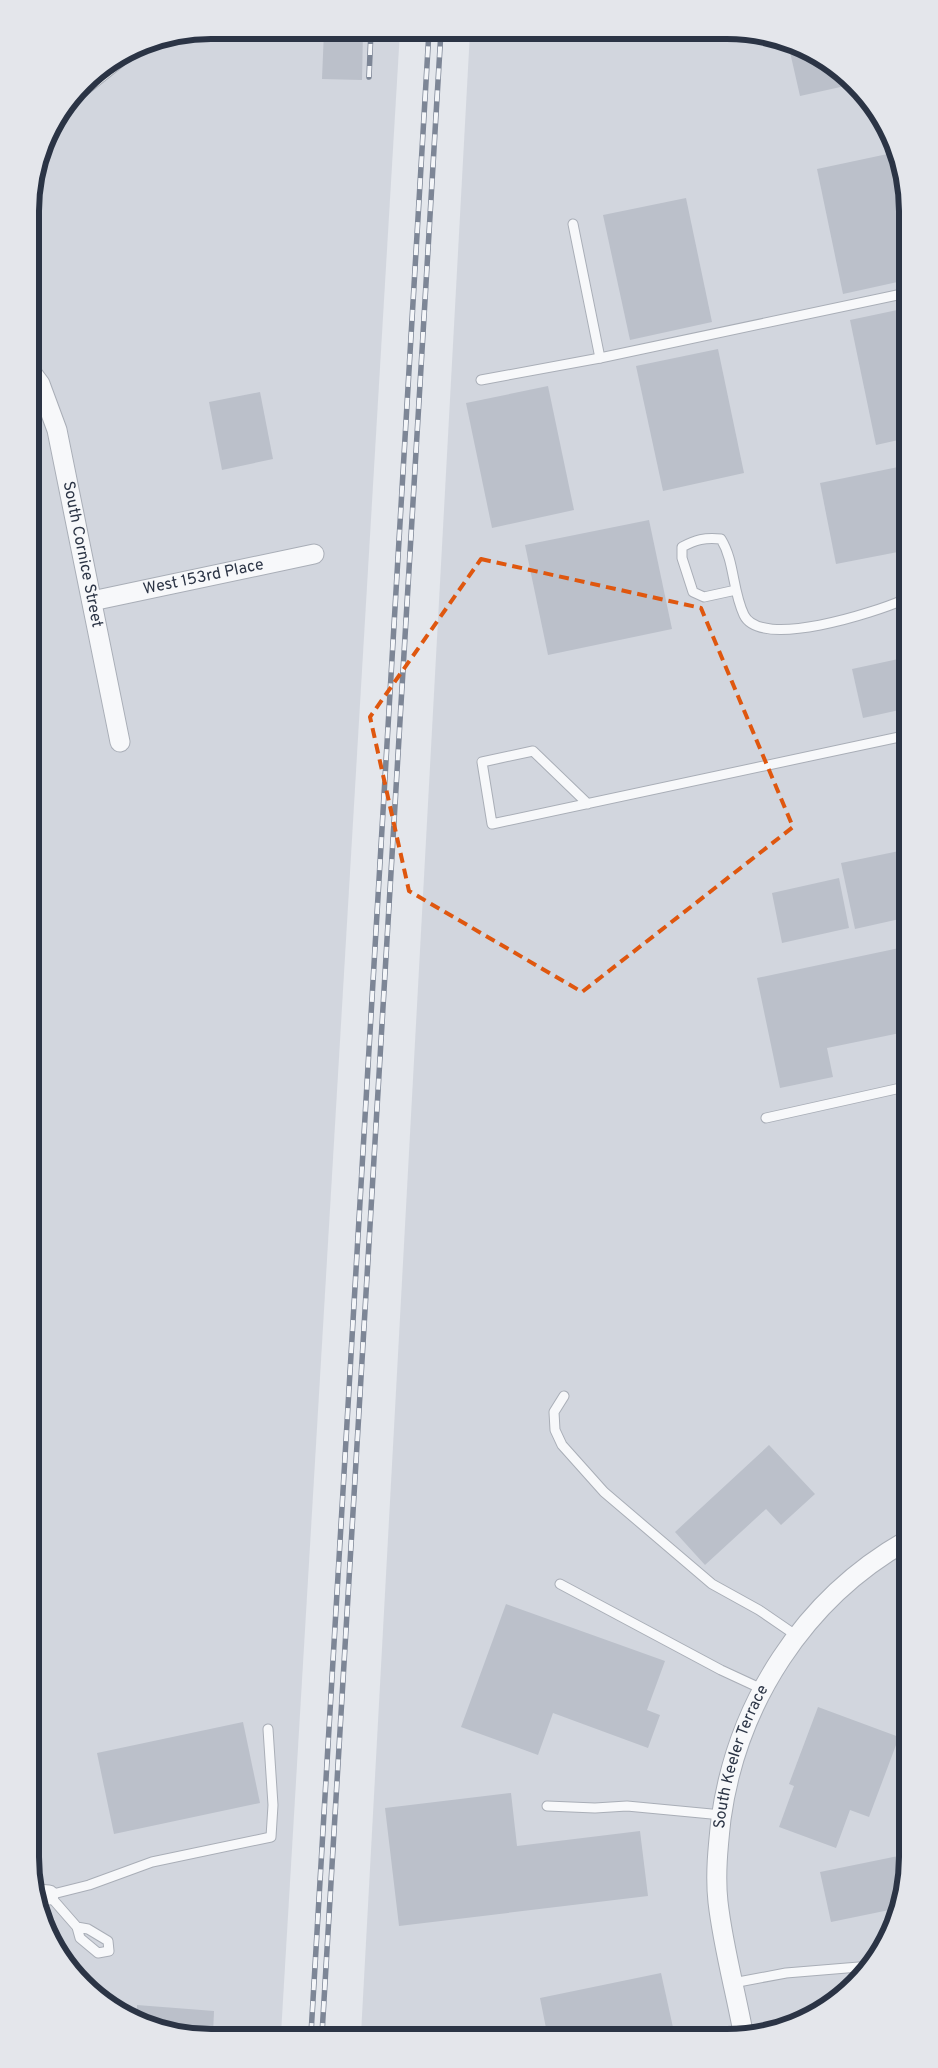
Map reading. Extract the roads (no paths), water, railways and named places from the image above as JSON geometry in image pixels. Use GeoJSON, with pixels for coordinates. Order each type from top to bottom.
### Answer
{"type":"FeatureCollection","features":[{"type":"Feature","properties":{"kind":"street","name":"South Cornice Street"},"geometry":{"type":"LineString","coordinates":[[39,383],[57,430],[120,742]]}},
{"type":"Feature","properties":{"kind":"street","name":"West 153rd Place"},"geometry":{"type":"LineString","coordinates":[[92,601],[314,554]]}},
{"type":"Feature","properties":{"kind":"street","name":"South Keeler Terrace"},"geometry":{"type":"LineString","coordinates":[[743,2028],[718,1902],[717,1853],[724,1795],[738,1746],[762,1689],[797,1636],[841,1587],[880,1556],[899,1545]]}},
{"type":"Feature","properties":{"kind":"lane"},"geometry":{"type":"LineString","coordinates":[[573,224],[600,358]]}},
{"type":"Feature","properties":{"kind":"lane"},"geometry":{"type":"LineString","coordinates":[[481,380],[600,358],[899,295]]}},
{"type":"Feature","properties":{"kind":"lane"},"geometry":{"type":"LineString","coordinates":[[736,590],[704,597],[693,592],[682,558],[682,548],[693,541],[708,537],[721,539],[729,551],[736,590],[745,618],[764,630],[788,630],[854,617],[899,601]]}},
{"type":"Feature","properties":{"kind":"lane"},"geometry":{"type":"LineString","coordinates":[[588,804],[533,751],[482,762],[492,824],[588,804],[899,737]]}},
{"type":"Feature","properties":{"kind":"lane"},"geometry":{"type":"LineString","coordinates":[[766,1118],[899,1088]]}},
{"type":"Feature","properties":{"kind":"lane"},"geometry":{"type":"LineString","coordinates":[[564,1396],[554,1412],[555,1430],[562,1445],[604,1492],[712,1584],[797,1636]]}},
{"type":"Feature","properties":{"kind":"lane"},"geometry":{"type":"LineString","coordinates":[[560,1584],[721,1670],[762,1689]]}},
{"type":"Feature","properties":{"kind":"lane"},"geometry":{"type":"LineString","coordinates":[[43,1894],[89,1885],[152,1862],[271,1837],[273,1805],[268,1729]]}},
{"type":"Feature","properties":{"kind":"lane"},"geometry":{"type":"LineString","coordinates":[[547,1806],[595,1808],[627,1806],[722,1815]]}},
{"type":"Feature","properties":{"kind":"lane"},"geometry":{"type":"LineString","coordinates":[[43,1894],[77,1927]]}},
{"type":"Feature","properties":{"kind":"lane"},"geometry":{"type":"LineString","coordinates":[[733,1983],[786,1973],[860,1967]]}},
{"type":"Feature","properties":{"kind":"railway"},"geometry":{"type":"LineString","coordinates":[[369,77],[371,39]]}},
{"type":"Feature","properties":{"kind":"railway"},"geometry":{"type":"LineString","coordinates":[[311,2029],[429,39]]}},
{"type":"Feature","properties":{"kind":"railway"},"geometry":{"type":"LineString","coordinates":[[322,2029],[441,39]]}}]}
